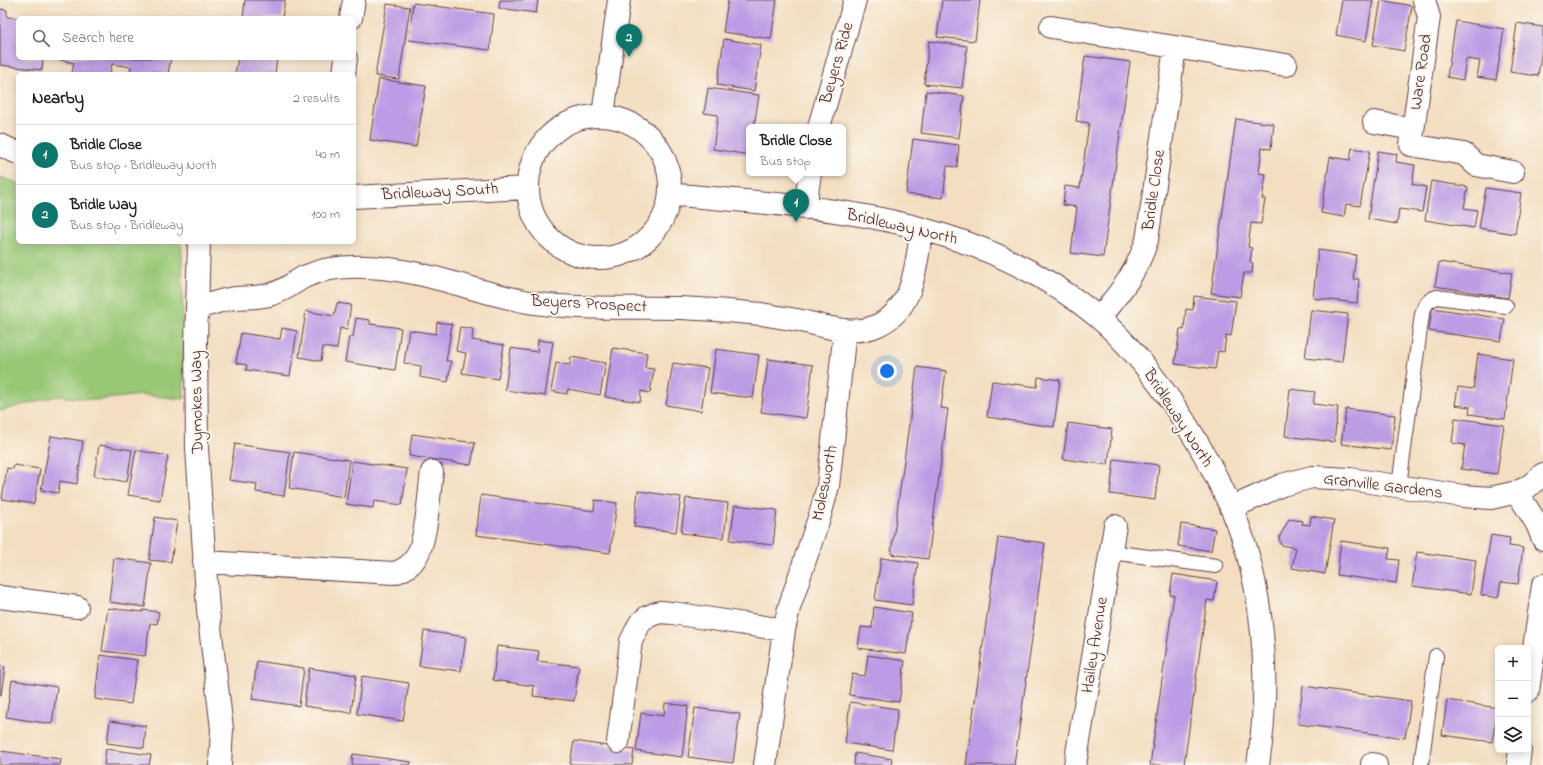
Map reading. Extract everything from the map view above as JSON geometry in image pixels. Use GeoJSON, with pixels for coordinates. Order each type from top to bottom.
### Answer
{"type":"FeatureCollection","features":[{"type":"Feature","properties":{"kind":"street"},"geometry":{"type":"LineString","coordinates":[[351,16],[354,0]]}},
{"type":"Feature","properties":{"kind":"street"},"geometry":{"type":"LineString","coordinates":[[603,115],[619,0]]}},
{"type":"Feature","properties":{"kind":"street","name":"Beyers Ride"},"geometry":{"type":"LineString","coordinates":[[820,124],[855,0]]}},
{"type":"Feature","properties":{"kind":"street","name":"Ware Road"},"geometry":{"type":"LineString","coordinates":[[1412,137],[1429,17],[1424,0]]}},
{"type":"Feature","properties":{"kind":"street"},"geometry":{"type":"LineString","coordinates":[[1051,27],[1286,65]]}},
{"type":"Feature","properties":{"kind":"street","name":"Bridle Close"},"geometry":{"type":"LineString","coordinates":[[1099,318],[1126,285],[1136,268],[1147,240],[1174,48]]}},
{"type":"Feature","properties":{"kind":"street"},"geometry":{"type":"LineString","coordinates":[[344,72],[346,60]]}},
{"type":"Feature","properties":{"kind":"street"},"geometry":{"type":"LineString","coordinates":[[603,115],[620,119],[636,126],[649,136],[665,160],[670,178],[670,194],[666,211],[647,240],[635,249],[617,256],[599,258],[582,256],[562,249],[548,237],[537,225],[529,207],[526,188],[532,166],[541,145],[568,123],[583,118],[603,115]]}},
{"type":"Feature","properties":{"kind":"street"},"geometry":{"type":"LineString","coordinates":[[1374,122],[1412,137],[1464,154],[1476,165],[1513,172]]}},
{"type":"Feature","properties":{"kind":"street"},"geometry":{"type":"LineString","coordinates":[[0,144],[16,151]]}},
{"type":"Feature","properties":{"kind":"street"},"geometry":{"type":"LineString","coordinates":[[807,208],[807,192],[810,176]]}},
{"type":"Feature","properties":{"kind":"street","name":"Bridleway South"},"geometry":{"type":"LineString","coordinates":[[356,197],[526,188]]}},
{"type":"Feature","properties":{"kind":"street","name":"Bridleway North"},"geometry":{"type":"LineString","coordinates":[[670,194],[807,208],[866,217],[922,229],[979,248],[1020,267],[1078,301],[1120,338],[1142,361],[1164,390],[1201,448],[1231,508],[1244,544],[1253,578],[1262,643],[1264,685],[1258,765]]}},
{"type":"Feature","properties":{"kind":"street","name":"Beyers Prospect"},"geometry":{"type":"LineString","coordinates":[[197,308],[235,298],[260,297],[273,294],[285,289],[303,278],[323,270],[348,267],[368,267],[411,272],[483,292],[535,303],[587,307],[718,310],[788,318],[845,330],[860,330],[875,327],[887,320],[905,302],[914,277],[922,229]]}},
{"type":"Feature","properties":{"kind":"street","name":"Dymokes Way"},"geometry":{"type":"LineString","coordinates":[[199,244],[196,396],[197,449],[204,562],[212,650],[222,729],[220,765]]}},
{"type":"Feature","properties":{"kind":"street","name":"Molesworth"},"geometry":{"type":"LineString","coordinates":[[765,765],[784,630],[789,608],[821,512],[828,486],[845,330]]}},
{"type":"Feature","properties":{"kind":"street"},"geometry":{"type":"LineString","coordinates":[[204,562],[394,573],[411,564],[420,549],[432,472]]}},
{"type":"Feature","properties":{"kind":"street","name":"Granville Gardens"},"geometry":{"type":"LineString","coordinates":[[1231,508],[1282,485],[1312,477],[1350,479],[1479,498],[1491,498],[1517,492],[1528,487],[1543,474]]}},
{"type":"Feature","properties":{"kind":"street"},"geometry":{"type":"LineString","coordinates":[[1517,492],[1537,524],[1543,539]]}},
{"type":"Feature","properties":{"kind":"street","name":"Hailey Avenue"},"geometry":{"type":"LineString","coordinates":[[1075,765],[1115,526]]}},
{"type":"Feature","properties":{"kind":"street"},"geometry":{"type":"LineString","coordinates":[[1529,681],[1543,585]]}},
{"type":"Feature","properties":{"kind":"street"},"geometry":{"type":"LineString","coordinates":[[0,597],[77,607]]}},
{"type":"Feature","properties":{"kind":"street"},"geometry":{"type":"LineString","coordinates":[[618,742],[631,641],[640,623],[647,617],[660,612],[672,613],[784,630]]}},
{"type":"Feature","properties":{"kind":"street"},"geometry":{"type":"LineString","coordinates":[[1518,765],[1520,753]]}},
{"type":"Feature","properties":{"kind":"lane"},"geometry":{"type":"LineString","coordinates":[[1399,486],[1420,327],[1425,305],[1431,299],[1437,297],[1506,306]]}},
{"type":"Feature","properties":{"kind":"lane"},"geometry":{"type":"LineString","coordinates":[[1111,552],[1216,566]]}},
{"type":"Feature","properties":{"kind":"lane"},"geometry":{"type":"LineString","coordinates":[[1422,765],[1436,656]]}},
{"type":"Feature","properties":{"kind":"green space"},"geometry":{"type":"Polygon","coordinates":[[[0,177],[16,182],[16,244],[180,244],[182,251],[184,399],[142,395],[96,400],[57,396],[0,411],[0,177]]]}},
{"type":"Feature","properties":{"kind":"building"},"geometry":{"type":"Polygon","coordinates":[[[245,0],[285,0],[282,16],[243,16],[245,0]]]}},
{"type":"Feature","properties":{"kind":"building"},"geometry":{"type":"Polygon","coordinates":[[[500,0],[538,0],[536,13],[499,8],[500,0]]]}},
{"type":"Feature","properties":{"kind":"building"},"geometry":{"type":"Polygon","coordinates":[[[728,0],[777,0],[771,39],[723,32],[728,0]]]}},
{"type":"Feature","properties":{"kind":"building"},"geometry":{"type":"Polygon","coordinates":[[[942,0],[980,0],[975,41],[937,37],[942,0]]]}},
{"type":"Feature","properties":{"kind":"building"},"geometry":{"type":"Polygon","coordinates":[[[1342,0],[1373,0],[1366,41],[1336,35],[1342,0]]]}},
{"type":"Feature","properties":{"kind":"building"},"geometry":{"type":"Polygon","coordinates":[[[1381,0],[1412,6],[1404,51],[1373,45],[1381,0]]]}},
{"type":"Feature","properties":{"kind":"building"},"geometry":{"type":"Polygon","coordinates":[[[413,3],[494,14],[490,50],[409,40],[413,3]]]}},
{"type":"Feature","properties":{"kind":"building"},"geometry":{"type":"Polygon","coordinates":[[[387,4],[410,7],[399,79],[375,76],[387,4]]]}},
{"type":"Feature","properties":{"kind":"building"},"geometry":{"type":"Polygon","coordinates":[[[0,9],[7,10],[7,17],[16,18],[16,60],[43,60],[42,70],[0,65],[0,9]]]}},
{"type":"Feature","properties":{"kind":"building"},"geometry":{"type":"Polygon","coordinates":[[[1456,21],[1504,29],[1496,80],[1477,77],[1480,61],[1466,59],[1463,80],[1447,77],[1456,21]]]}},
{"type":"Feature","properties":{"kind":"building"},"geometry":{"type":"Polygon","coordinates":[[[1517,23],[1543,27],[1543,41],[1538,76],[1510,72],[1517,23]]]}},
{"type":"Feature","properties":{"kind":"building"},"geometry":{"type":"Polygon","coordinates":[[[724,39],[761,45],[754,91],[717,85],[724,39]]]}},
{"type":"Feature","properties":{"kind":"building"},"geometry":{"type":"Polygon","coordinates":[[[929,41],[967,46],[962,88],[924,84],[929,41]]]}},
{"type":"Feature","properties":{"kind":"building"},"geometry":{"type":"Polygon","coordinates":[[[1085,56],[1130,62],[1103,257],[1071,253],[1077,207],[1063,205],[1065,186],[1080,188],[1089,123],[1076,121],[1085,56]]]}},
{"type":"Feature","properties":{"kind":"building"},"geometry":{"type":"Polygon","coordinates":[[[62,60],[171,60],[168,72],[130,72],[131,67],[112,64],[110,72],[72,72],[74,63],[62,60]]]}},
{"type":"Feature","properties":{"kind":"building"},"geometry":{"type":"Polygon","coordinates":[[[238,60],[277,60],[275,72],[235,72],[238,60]]]}},
{"type":"Feature","properties":{"kind":"building"},"geometry":{"type":"Polygon","coordinates":[[[379,79],[426,86],[416,147],[370,140],[379,79]]]}},
{"type":"Feature","properties":{"kind":"building"},"geometry":{"type":"Polygon","coordinates":[[[708,88],[759,95],[754,124],[746,124],[746,154],[713,149],[718,115],[704,113],[708,88]]]}},
{"type":"Feature","properties":{"kind":"building"},"geometry":{"type":"Polygon","coordinates":[[[926,91],[964,96],[959,138],[921,133],[926,91]]]}},
{"type":"Feature","properties":{"kind":"building"},"geometry":{"type":"Polygon","coordinates":[[[1236,119],[1274,124],[1271,149],[1262,148],[1259,173],[1266,174],[1262,199],[1265,199],[1261,224],[1251,223],[1248,247],[1252,248],[1250,262],[1253,263],[1252,273],[1244,273],[1240,297],[1211,293],[1236,119]]]}},
{"type":"Feature","properties":{"kind":"building"},"geometry":{"type":"Polygon","coordinates":[[[913,139],[959,145],[957,167],[947,166],[943,198],[906,194],[913,139]]]}},
{"type":"Feature","properties":{"kind":"building"},"geometry":{"type":"Polygon","coordinates":[[[1352,148],[1370,151],[1360,206],[1346,204],[1344,217],[1321,213],[1330,157],[1350,160],[1352,148]]]}},
{"type":"Feature","properties":{"kind":"building"},"geometry":{"type":"Polygon","coordinates":[[[1378,151],[1397,154],[1396,162],[1415,165],[1412,184],[1426,187],[1422,212],[1399,209],[1397,224],[1368,219],[1378,151]]]}},
{"type":"Feature","properties":{"kind":"building"},"geometry":{"type":"Polygon","coordinates":[[[1431,181],[1468,187],[1464,208],[1477,210],[1474,228],[1425,220],[1431,181]]]}},
{"type":"Feature","properties":{"kind":"building"},"geometry":{"type":"Polygon","coordinates":[[[1486,188],[1521,193],[1515,234],[1479,228],[1486,188]]]}},
{"type":"Feature","properties":{"kind":"building"},"geometry":{"type":"Polygon","coordinates":[[[1318,250],[1356,255],[1353,279],[1359,279],[1357,303],[1313,298],[1318,250]]]}},
{"type":"Feature","properties":{"kind":"building"},"geometry":{"type":"Polygon","coordinates":[[[1439,262],[1512,273],[1508,298],[1435,286],[1439,262]]]}},
{"type":"Feature","properties":{"kind":"building"},"geometry":{"type":"Polygon","coordinates":[[[1194,296],[1236,301],[1231,336],[1226,335],[1224,352],[1218,351],[1215,369],[1175,364],[1180,329],[1184,330],[1186,309],[1193,310],[1194,296]]]}},
{"type":"Feature","properties":{"kind":"building"},"geometry":{"type":"Polygon","coordinates":[[[337,303],[351,305],[347,330],[340,328],[337,349],[323,347],[321,361],[299,357],[306,311],[334,316],[337,303]]]}},
{"type":"Feature","properties":{"kind":"building"},"geometry":{"type":"Polygon","coordinates":[[[1432,308],[1505,319],[1501,341],[1429,331],[1432,308]]]}},
{"type":"Feature","properties":{"kind":"building"},"geometry":{"type":"Polygon","coordinates":[[[1311,310],[1348,314],[1342,362],[1305,358],[1311,310]]]}},
{"type":"Feature","properties":{"kind":"building"},"geometry":{"type":"Polygon","coordinates":[[[356,318],[370,320],[370,324],[401,328],[395,370],[345,362],[349,337],[353,337],[356,318]]]}},
{"type":"Feature","properties":{"kind":"building"},"geometry":{"type":"Polygon","coordinates":[[[437,322],[452,324],[446,361],[451,361],[448,382],[420,377],[421,366],[404,363],[409,330],[436,334],[437,322]]]}},
{"type":"Feature","properties":{"kind":"building"},"geometry":{"type":"Polygon","coordinates":[[[460,327],[473,329],[472,340],[504,345],[498,379],[462,373],[466,353],[456,351],[460,327]]]}},
{"type":"Feature","properties":{"kind":"building"},"geometry":{"type":"Polygon","coordinates":[[[282,328],[297,331],[290,376],[246,370],[247,365],[236,363],[241,333],[280,339],[282,328]]]}},
{"type":"Feature","properties":{"kind":"building"},"geometry":{"type":"Polygon","coordinates":[[[538,340],[553,342],[545,396],[505,390],[511,348],[537,352],[538,340]]]}},
{"type":"Feature","properties":{"kind":"building"},"geometry":{"type":"Polygon","coordinates":[[[613,348],[647,353],[645,368],[654,369],[650,393],[641,391],[640,402],[605,397],[613,348]]]}},
{"type":"Feature","properties":{"kind":"building"},"geometry":{"type":"Polygon","coordinates":[[[716,349],[759,355],[753,398],[710,393],[716,349]]]}},
{"type":"Feature","properties":{"kind":"building"},"geometry":{"type":"Polygon","coordinates":[[[1478,354],[1513,359],[1505,419],[1469,414],[1470,407],[1455,405],[1458,387],[1473,389],[1478,354]]]}},
{"type":"Feature","properties":{"kind":"building"},"geometry":{"type":"Polygon","coordinates":[[[571,357],[606,363],[600,395],[568,389],[567,394],[551,391],[556,363],[570,365],[571,357]]]}},
{"type":"Feature","properties":{"kind":"building"},"geometry":{"type":"Polygon","coordinates":[[[768,359],[813,365],[806,418],[761,412],[768,359]]]}},
{"type":"Feature","properties":{"kind":"building"},"geometry":{"type":"Polygon","coordinates":[[[673,363],[708,368],[701,411],[666,405],[673,363]]]}},
{"type":"Feature","properties":{"kind":"building"},"geometry":{"type":"Polygon","coordinates":[[[917,367],[946,371],[941,408],[948,409],[928,559],[891,554],[917,367]]]}},
{"type":"Feature","properties":{"kind":"building"},"geometry":{"type":"Polygon","coordinates":[[[1038,377],[1060,380],[1054,427],[987,417],[992,381],[1037,387],[1038,377]]]}},
{"type":"Feature","properties":{"kind":"building"},"geometry":{"type":"Polygon","coordinates":[[[1290,389],[1315,392],[1313,404],[1338,407],[1334,442],[1285,436],[1290,389]]]}},
{"type":"Feature","properties":{"kind":"building"},"geometry":{"type":"Polygon","coordinates":[[[1346,409],[1395,415],[1391,450],[1341,444],[1346,409]]]}},
{"type":"Feature","properties":{"kind":"building"},"geometry":{"type":"Polygon","coordinates":[[[1455,418],[1504,425],[1497,474],[1461,469],[1465,445],[1452,443],[1455,418]]]}},
{"type":"Feature","properties":{"kind":"building"},"geometry":{"type":"Polygon","coordinates":[[[1068,423],[1112,429],[1108,465],[1063,459],[1068,423]]]}},
{"type":"Feature","properties":{"kind":"building"},"geometry":{"type":"Polygon","coordinates":[[[412,434],[475,443],[471,465],[409,456],[412,434]]]}},
{"type":"Feature","properties":{"kind":"building"},"geometry":{"type":"Polygon","coordinates":[[[51,436],[83,441],[77,484],[60,481],[58,493],[41,490],[51,436]]]}},
{"type":"Feature","properties":{"kind":"building"},"geometry":{"type":"Polygon","coordinates":[[[235,444],[290,452],[284,496],[256,492],[257,484],[229,480],[235,444]]]}},
{"type":"Feature","properties":{"kind":"building"},"geometry":{"type":"Polygon","coordinates":[[[99,445],[132,450],[127,482],[94,476],[99,445]]]}},
{"type":"Feature","properties":{"kind":"building"},"geometry":{"type":"Polygon","coordinates":[[[136,450],[168,456],[160,500],[128,495],[136,450]]]}},
{"type":"Feature","properties":{"kind":"building"},"geometry":{"type":"Polygon","coordinates":[[[294,452],[349,460],[344,497],[289,488],[294,452]]]}},
{"type":"Feature","properties":{"kind":"building"},"geometry":{"type":"Polygon","coordinates":[[[1114,459],[1159,465],[1155,500],[1110,494],[1114,459]]]}},
{"type":"Feature","properties":{"kind":"building"},"geometry":{"type":"Polygon","coordinates":[[[352,461],[407,469],[402,505],[374,501],[373,508],[346,504],[352,461]]]}},
{"type":"Feature","properties":{"kind":"building"},"geometry":{"type":"Polygon","coordinates":[[[14,465],[40,469],[34,504],[2,499],[7,468],[13,469],[14,465]]]}},
{"type":"Feature","properties":{"kind":"building"},"geometry":{"type":"Polygon","coordinates":[[[638,491],[681,497],[676,532],[634,527],[638,491]]]}},
{"type":"Feature","properties":{"kind":"building"},"geometry":{"type":"Polygon","coordinates":[[[481,495],[594,511],[595,500],[617,503],[610,553],[476,535],[481,495]]]}},
{"type":"Feature","properties":{"kind":"building"},"geometry":{"type":"Polygon","coordinates":[[[686,498],[728,503],[724,538],[681,533],[686,498]]]}},
{"type":"Feature","properties":{"kind":"building"},"geometry":{"type":"Polygon","coordinates":[[[735,505],[777,510],[773,545],[730,540],[735,505]]]}},
{"type":"Feature","properties":{"kind":"building"},"geometry":{"type":"Polygon","coordinates":[[[1311,516],[1334,520],[1325,574],[1292,568],[1296,548],[1281,545],[1279,538],[1289,519],[1303,521],[1302,524],[1310,525],[1311,516]]]}},
{"type":"Feature","properties":{"kind":"building"},"geometry":{"type":"Polygon","coordinates":[[[155,517],[177,521],[171,562],[149,560],[155,517]]]}},
{"type":"Feature","properties":{"kind":"building"},"geometry":{"type":"Polygon","coordinates":[[[1181,524],[1215,529],[1211,551],[1178,546],[1181,524]]]}},
{"type":"Feature","properties":{"kind":"building"},"geometry":{"type":"Polygon","coordinates":[[[1491,535],[1510,538],[1509,546],[1523,548],[1518,584],[1501,582],[1498,598],[1481,595],[1491,535]]]}},
{"type":"Feature","properties":{"kind":"building"},"geometry":{"type":"Polygon","coordinates":[[[998,537],[1045,543],[1030,653],[1014,765],[966,765],[998,537]]]}},
{"type":"Feature","properties":{"kind":"building"},"geometry":{"type":"Polygon","coordinates":[[[1341,541],[1390,548],[1388,559],[1399,560],[1396,583],[1337,575],[1341,541]]]}},
{"type":"Feature","properties":{"kind":"building"},"geometry":{"type":"Polygon","coordinates":[[[1417,552],[1476,560],[1471,594],[1412,586],[1417,552]]]}},
{"type":"Feature","properties":{"kind":"building"},"geometry":{"type":"Polygon","coordinates":[[[114,558],[151,563],[145,607],[109,602],[114,558]]]}},
{"type":"Feature","properties":{"kind":"building"},"geometry":{"type":"Polygon","coordinates":[[[881,558],[918,563],[912,605],[875,600],[881,558]]]}},
{"type":"Feature","properties":{"kind":"building"},"geometry":{"type":"Polygon","coordinates":[[[1173,574],[1217,581],[1214,601],[1207,600],[1184,765],[1150,765],[1174,595],[1170,595],[1173,574]]]}},
{"type":"Feature","properties":{"kind":"building"},"geometry":{"type":"Polygon","coordinates":[[[874,607],[912,613],[906,654],[858,648],[861,627],[872,628],[874,607]]]}},
{"type":"Feature","properties":{"kind":"building"},"geometry":{"type":"Polygon","coordinates":[[[108,608],[143,612],[143,610],[159,612],[157,624],[150,623],[145,656],[102,651],[108,608]]]}},
{"type":"Feature","properties":{"kind":"building"},"geometry":{"type":"Polygon","coordinates":[[[424,631],[466,637],[461,671],[419,666],[424,631]]]}},
{"type":"Feature","properties":{"kind":"building"},"geometry":{"type":"Polygon","coordinates":[[[497,646],[539,651],[537,661],[579,666],[574,701],[533,696],[534,686],[493,680],[497,646]]]}},
{"type":"Feature","properties":{"kind":"building"},"geometry":{"type":"Polygon","coordinates":[[[100,655],[137,660],[131,704],[95,699],[100,655]]]}},
{"type":"Feature","properties":{"kind":"building"},"geometry":{"type":"Polygon","coordinates":[[[868,655],[905,661],[899,702],[849,695],[852,674],[865,676],[868,655]]]}},
{"type":"Feature","properties":{"kind":"building"},"geometry":{"type":"Polygon","coordinates":[[[257,661],[304,668],[299,706],[252,699],[257,661]]]}},
{"type":"Feature","properties":{"kind":"building"},"geometry":{"type":"Polygon","coordinates":[[[0,666],[5,667],[1,695],[0,695],[0,666]]]}},
{"type":"Feature","properties":{"kind":"building"},"geometry":{"type":"Polygon","coordinates":[[[309,668],[356,675],[351,713],[304,706],[309,668]]]}},
{"type":"Feature","properties":{"kind":"building"},"geometry":{"type":"Polygon","coordinates":[[[362,676],[409,683],[403,721],[357,714],[362,676]]]}},
{"type":"Feature","properties":{"kind":"building"},"geometry":{"type":"Polygon","coordinates":[[[12,680],[57,687],[52,724],[6,717],[12,680]]]}},
{"type":"Feature","properties":{"kind":"building"},"geometry":{"type":"Polygon","coordinates":[[[1303,686],[1411,701],[1405,738],[1298,724],[1303,686]]]}},
{"type":"Feature","properties":{"kind":"building"},"geometry":{"type":"Polygon","coordinates":[[[1447,700],[1495,708],[1495,725],[1492,742],[1442,735],[1447,700]]]}},
{"type":"Feature","properties":{"kind":"building"},"geometry":{"type":"Polygon","coordinates":[[[850,702],[898,709],[892,750],[845,743],[850,702]]]}},
{"type":"Feature","properties":{"kind":"building"},"geometry":{"type":"Polygon","coordinates":[[[665,703],[688,706],[682,757],[636,751],[641,713],[664,716],[665,703]]]}},
{"type":"Feature","properties":{"kind":"building"},"geometry":{"type":"Polygon","coordinates":[[[695,708],[740,714],[733,763],[688,757],[695,708]]]}},
{"type":"Feature","properties":{"kind":"building"},"geometry":{"type":"Polygon","coordinates":[[[110,721],[146,726],[144,748],[107,743],[110,721]]]}},
{"type":"Feature","properties":{"kind":"building"},"geometry":{"type":"Polygon","coordinates":[[[574,741],[634,750],[632,765],[570,764],[574,741]]]}},
{"type":"Feature","properties":{"kind":"building"},"geometry":{"type":"Polygon","coordinates":[[[106,749],[151,755],[149,765],[104,765],[106,749]]]}},
{"type":"Feature","properties":{"kind":"building"},"geometry":{"type":"Polygon","coordinates":[[[0,751],[61,759],[60,765],[0,765],[0,751]]]}},
{"type":"Feature","properties":{"kind":"building"},"geometry":{"type":"Polygon","coordinates":[[[855,753],[892,759],[891,765],[854,765],[855,753]]]}},
{"type":"Feature","properties":{"kind":"building"},"geometry":{"type":"Polygon","coordinates":[[[353,754],[411,762],[410,765],[352,765],[353,754]]]}},
{"type":"Feature","properties":{"kind":"place","name":"Bridle Way"},"geometry":{"type":"Point","coordinates":[629,57]}},
{"type":"Feature","properties":{"kind":"place","name":"Bridle Close"},"geometry":{"type":"Point","coordinates":[796,222]}}]}
